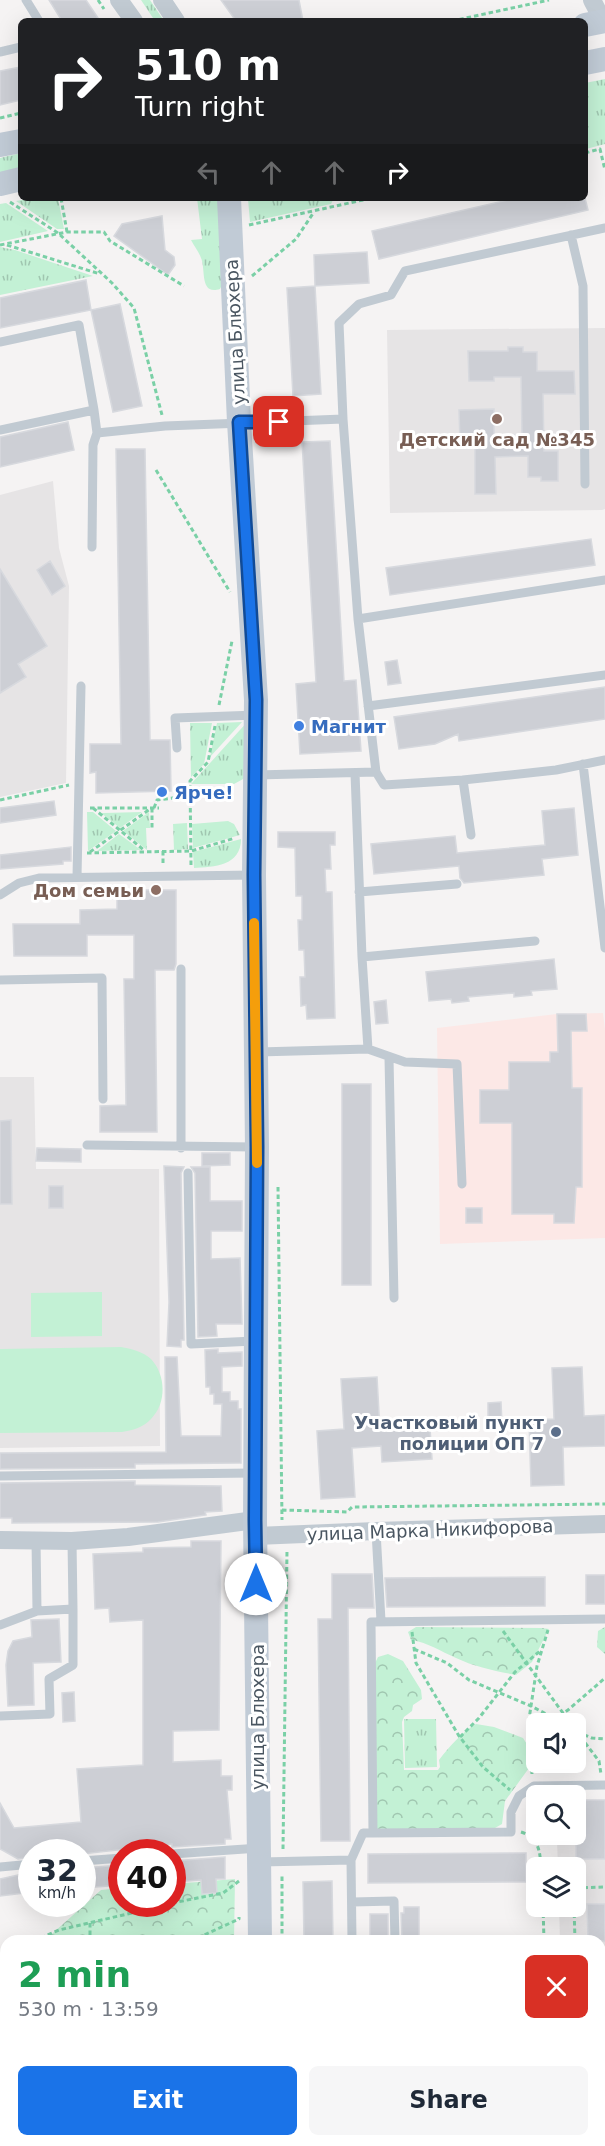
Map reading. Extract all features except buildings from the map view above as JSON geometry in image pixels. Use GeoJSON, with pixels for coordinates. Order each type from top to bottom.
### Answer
{"type":"FeatureCollection","features":[{"type":"Feature","properties":{"kind":"street"},"geometry":{"type":"LineString","coordinates":[[119,0],[132,18]]}},
{"type":"Feature","properties":{"kind":"street"},"geometry":{"type":"LineString","coordinates":[[162,0],[174,18]]}},
{"type":"Feature","properties":{"kind":"street"},"geometry":{"type":"LineString","coordinates":[[592,0],[599,24]]}},
{"type":"Feature","properties":{"kind":"street"},"geometry":{"type":"LineString","coordinates":[[588,62],[605,59]]}},
{"type":"Feature","properties":{"kind":"street"},"geometry":{"type":"LineString","coordinates":[[0,145],[18,142]]}},
{"type":"Feature","properties":{"kind":"street"},"geometry":{"type":"LineString","coordinates":[[2,190],[18,181]]}},
{"type":"Feature","properties":{"kind":"street","name":"улица Блюхера"},"geometry":{"type":"LineString","coordinates":[[229,201],[256,715],[254,875],[257,1147],[252,1861],[259,1935]]}},
{"type":"Feature","properties":{"kind":"street","name":"улица Марка Никифорова"},"geometry":{"type":"LineString","coordinates":[[0,1540],[72,1540],[255,1528],[284,1535],[376,1530],[605,1524]]}},
{"type":"Feature","properties":{"kind":"lane"},"geometry":{"type":"LineString","coordinates":[[26,0],[37,18]]}},
{"type":"Feature","properties":{"kind":"lane"},"geometry":{"type":"LineString","coordinates":[[0,52],[18,48]]}},
{"type":"Feature","properties":{"kind":"lane"},"geometry":{"type":"LineString","coordinates":[[605,228],[405,271],[391,295],[359,304],[339,324],[343,418],[358,619],[376,772],[384,785],[464,780],[556,770],[605,760]]}},
{"type":"Feature","properties":{"kind":"lane"},"geometry":{"type":"LineString","coordinates":[[571,235],[583,286],[585,484]]}},
{"type":"Feature","properties":{"kind":"lane"},"geometry":{"type":"LineString","coordinates":[[0,342],[79,326],[97,433],[93,445],[92,547]]}},
{"type":"Feature","properties":{"kind":"lane"},"geometry":{"type":"LineString","coordinates":[[0,430],[94,410]]}},
{"type":"Feature","properties":{"kind":"lane"},"geometry":{"type":"LineString","coordinates":[[97,433],[165,426],[239,422],[258,424],[343,418]]}},
{"type":"Feature","properties":{"kind":"lane"},"geometry":{"type":"LineString","coordinates":[[358,619],[605,580]]}},
{"type":"Feature","properties":{"kind":"lane"},"geometry":{"type":"LineString","coordinates":[[368,706],[605,675]]}},
{"type":"Feature","properties":{"kind":"lane"},"geometry":{"type":"LineString","coordinates":[[77,877],[81,686]]}},
{"type":"Feature","properties":{"kind":"lane"},"geometry":{"type":"LineString","coordinates":[[177,748],[175,718],[256,715]]}},
{"type":"Feature","properties":{"kind":"lane"},"geometry":{"type":"LineString","coordinates":[[583,764],[605,948]]}},
{"type":"Feature","properties":{"kind":"lane"},"geometry":{"type":"LineString","coordinates":[[256,776],[376,772]]}},
{"type":"Feature","properties":{"kind":"lane"},"geometry":{"type":"LineString","coordinates":[[355,773],[368,1049]]}},
{"type":"Feature","properties":{"kind":"lane"},"geometry":{"type":"LineString","coordinates":[[464,780],[471,835]]}},
{"type":"Feature","properties":{"kind":"lane"},"geometry":{"type":"LineString","coordinates":[[0,895],[19,883],[39,878],[254,875]]}},
{"type":"Feature","properties":{"kind":"lane"},"geometry":{"type":"LineString","coordinates":[[359,892],[457,884]]}},
{"type":"Feature","properties":{"kind":"lane"},"geometry":{"type":"LineString","coordinates":[[362,957],[536,941]]}},
{"type":"Feature","properties":{"kind":"lane"},"geometry":{"type":"LineString","coordinates":[[181,969],[181,1148]]}},
{"type":"Feature","properties":{"kind":"lane"},"geometry":{"type":"LineString","coordinates":[[0,980],[102,978],[103,1099]]}},
{"type":"Feature","properties":{"kind":"lane"},"geometry":{"type":"LineString","coordinates":[[255,1052],[368,1049],[405,1062],[457,1064],[462,1184]]}},
{"type":"Feature","properties":{"kind":"lane"},"geometry":{"type":"LineString","coordinates":[[389,1058],[394,1298]]}},
{"type":"Feature","properties":{"kind":"lane"},"geometry":{"type":"LineString","coordinates":[[87,1145],[181,1148],[257,1147]]}},
{"type":"Feature","properties":{"kind":"lane"},"geometry":{"type":"LineString","coordinates":[[188,1173],[191,1344],[256,1341]]}},
{"type":"Feature","properties":{"kind":"lane"},"geometry":{"type":"LineString","coordinates":[[0,1476],[255,1473]]}},
{"type":"Feature","properties":{"kind":"lane"},"geometry":{"type":"LineString","coordinates":[[376,1530],[381,1622]]}},
{"type":"Feature","properties":{"kind":"lane"},"geometry":{"type":"LineString","coordinates":[[36,1540],[37,1611]]}},
{"type":"Feature","properties":{"kind":"lane"},"geometry":{"type":"LineString","coordinates":[[0,1716],[50,1714],[49,1679],[73,1665],[72,1540]]}},
{"type":"Feature","properties":{"kind":"lane"},"geometry":{"type":"LineString","coordinates":[[0,1625],[37,1611],[73,1609]]}},
{"type":"Feature","properties":{"kind":"lane"},"geometry":{"type":"LineString","coordinates":[[374,1833],[371,1622],[605,1619]]}},
{"type":"Feature","properties":{"kind":"lane"},"geometry":{"type":"LineString","coordinates":[[586,1785],[603,1785]]}},
{"type":"Feature","properties":{"kind":"lane"},"geometry":{"type":"LineString","coordinates":[[352,1935],[351,1860],[363,1833],[511,1832],[511,1812],[519,1796],[526,1791]]}},
{"type":"Feature","properties":{"kind":"lane"},"geometry":{"type":"LineString","coordinates":[[186,1855],[252,1861],[351,1860]]}},
{"type":"Feature","properties":{"kind":"lane"},"geometry":{"type":"LineString","coordinates":[[0,1867],[18,1865]]}},
{"type":"Feature","properties":{"kind":"lane"},"geometry":{"type":"LineString","coordinates":[[352,1902],[394,1901],[395,1935]]}},
{"type":"Feature","properties":{"kind":"path"},"geometry":{"type":"LineString","coordinates":[[466,18],[549,0]]}},
{"type":"Feature","properties":{"kind":"path"},"geometry":{"type":"LineString","coordinates":[[0,118],[18,114]]}},
{"type":"Feature","properties":{"kind":"path"},"geometry":{"type":"LineString","coordinates":[[588,152],[605,148]]}},
{"type":"Feature","properties":{"kind":"path"},"geometry":{"type":"LineString","coordinates":[[600,149],[605,170]]}},
{"type":"Feature","properties":{"kind":"path"},"geometry":{"type":"LineString","coordinates":[[2,190],[58,233],[134,308],[165,426]]}},
{"type":"Feature","properties":{"kind":"path"},"geometry":{"type":"LineString","coordinates":[[62,201],[67,232]]}},
{"type":"Feature","properties":{"kind":"path"},"geometry":{"type":"LineString","coordinates":[[334,206],[335,201]]}},
{"type":"Feature","properties":{"kind":"path"},"geometry":{"type":"LineString","coordinates":[[247,225],[358,201]]}},
{"type":"Feature","properties":{"kind":"path"},"geometry":{"type":"LineString","coordinates":[[251,277],[296,239],[315,211]]}},
{"type":"Feature","properties":{"kind":"path"},"geometry":{"type":"LineString","coordinates":[[2,245],[58,233],[104,232],[110,241],[184,286]]}},
{"type":"Feature","properties":{"kind":"path"},"geometry":{"type":"LineString","coordinates":[[2,245],[103,275]]}},
{"type":"Feature","properties":{"kind":"path"},"geometry":{"type":"LineString","coordinates":[[156,470],[233,597]]}},
{"type":"Feature","properties":{"kind":"path"},"geometry":{"type":"LineString","coordinates":[[0,800],[80,783]]}},
{"type":"Feature","properties":{"kind":"path"},"geometry":{"type":"LineString","coordinates":[[152,828],[157,800],[189,796]]}},
{"type":"Feature","properties":{"kind":"path"},"geometry":{"type":"LineString","coordinates":[[189,805],[191,876]]}},
{"type":"Feature","properties":{"kind":"path"},"geometry":{"type":"LineString","coordinates":[[84,808],[155,808]]}},
{"type":"Feature","properties":{"kind":"path"},"geometry":{"type":"LineString","coordinates":[[93,808],[147,852]]}},
{"type":"Feature","properties":{"kind":"path"},"geometry":{"type":"LineString","coordinates":[[90,853],[155,808]]}},
{"type":"Feature","properties":{"kind":"path"},"geometry":{"type":"LineString","coordinates":[[84,854],[190,851],[242,836]]}},
{"type":"Feature","properties":{"kind":"path"},"geometry":{"type":"LineString","coordinates":[[278,1182],[282,1510],[287,1548],[282,1935]]}},
{"type":"Feature","properties":{"kind":"path"},"geometry":{"type":"LineString","coordinates":[[282,1510],[347,1512],[352,1507],[605,1504]]}},
{"type":"Feature","properties":{"kind":"path"},"geometry":{"type":"LineString","coordinates":[[498,1620],[508,1639],[563,1713],[605,1678]]}},
{"type":"Feature","properties":{"kind":"path"},"geometry":{"type":"LineString","coordinates":[[530,1713],[535,1676],[551,1620]]}},
{"type":"Feature","properties":{"kind":"path"},"geometry":{"type":"LineString","coordinates":[[411,1621],[416,1663],[460,1737],[483,1767],[519,1796]]}},
{"type":"Feature","properties":{"kind":"path"},"geometry":{"type":"LineString","coordinates":[[414,1648],[447,1663],[469,1680],[544,1713]]}},
{"type":"Feature","properties":{"kind":"path"},"geometry":{"type":"LineString","coordinates":[[460,1737],[500,1693],[515,1671],[542,1650]]}},
{"type":"Feature","properties":{"kind":"path"},"geometry":{"type":"LineString","coordinates":[[586,1736],[605,1739]]}},
{"type":"Feature","properties":{"kind":"path"},"geometry":{"type":"LineString","coordinates":[[586,1746],[601,1766],[603,1785]]}},
{"type":"Feature","properties":{"kind":"path"},"geometry":{"type":"LineString","coordinates":[[511,1832],[527,1834],[534,1839],[540,1850],[540,1857]]}},
{"type":"Feature","properties":{"kind":"path"},"geometry":{"type":"LineString","coordinates":[[186,1900],[223,1893],[239,1881],[252,1861]]}},
{"type":"Feature","properties":{"kind":"path"},"geometry":{"type":"LineString","coordinates":[[239,1881],[239,1890]]}},
{"type":"Feature","properties":{"kind":"path"},"geometry":{"type":"LineString","coordinates":[[586,1888],[605,1887]]}},
{"type":"Feature","properties":{"kind":"path"},"geometry":{"type":"LineString","coordinates":[[203,1935],[239,1919],[239,1909]]}},
{"type":"Feature","properties":{"kind":"path"},"geometry":{"type":"LineString","coordinates":[[48,1935],[59,1930],[114,1917]]}},
{"type":"Feature","properties":{"kind":"path"},"geometry":{"type":"LineString","coordinates":[[543,1917],[544,1935]]}},
{"type":"Feature","properties":{"kind":"path"},"geometry":{"type":"LineString","coordinates":[[574,1917],[575,1935]]}},
{"type":"Feature","properties":{"kind":"path"},"geometry":{"type":"LineString","coordinates":[[90,1923],[90,1935]]}},
{"type":"Feature","properties":{"kind":"shaded area","name":"Детский сад №345"},"geometry":{"type":"Polygon","coordinates":[[[605,328],[605,509],[390,513],[387,330],[605,328]]]}},
{"type":"Feature","properties":{"kind":"shaded area"},"geometry":{"type":"Polygon","coordinates":[[[53,481],[59,548],[69,586],[66,783],[0,797],[0,495],[53,481]]]}},
{"type":"Feature","properties":{"kind":"shaded area"},"geometry":{"type":"Polygon","coordinates":[[[603,1013],[605,1030],[605,1238],[440,1244],[437,1028],[557,1014],[603,1013]]]}},
{"type":"Feature","properties":{"kind":"shaded area"},"geometry":{"type":"Polygon","coordinates":[[[0,1077],[34,1077],[36,1169],[159,1169],[160,1446],[0,1448],[0,1077]]]}},
{"type":"Feature","properties":{"kind":"shaded area"},"geometry":{"type":"Polygon","coordinates":[[[586,1839],[605,1839],[605,1935],[560,1935],[559,1917],[586,1917],[586,1857],[558,1857],[557,1845],[586,1845],[586,1839]]]}},
{"type":"Feature","properties":{"kind":"green space"},"geometry":{"type":"Polygon","coordinates":[[[141,0],[150,0],[162,18],[153,18],[141,0]]]}},
{"type":"Feature","properties":{"kind":"green space"},"geometry":{"type":"Polygon","coordinates":[[[605,79],[605,144],[588,148],[588,82],[605,79]]]}},
{"type":"Feature","properties":{"kind":"green space"},"geometry":{"type":"Polygon","coordinates":[[[18,154],[18,170],[0,173],[0,158],[18,154]]]}},
{"type":"Feature","properties":{"kind":"green space"},"geometry":{"type":"Polygon","coordinates":[[[16,201],[59,201],[64,229],[57,229],[16,201]]]}},
{"type":"Feature","properties":{"kind":"green space"},"geometry":{"type":"Polygon","coordinates":[[[197,201],[222,201],[223,283],[220,289],[209,289],[204,280],[201,258],[191,240],[202,239],[197,201]]]}},
{"type":"Feature","properties":{"kind":"green space"},"geometry":{"type":"Polygon","coordinates":[[[248,201],[332,201],[331,204],[250,222],[248,201]]]}},
{"type":"Feature","properties":{"kind":"green space"},"geometry":{"type":"Polygon","coordinates":[[[6,203],[48,231],[0,242],[0,204],[6,203]]]}},
{"type":"Feature","properties":{"kind":"green space"},"geometry":{"type":"Polygon","coordinates":[[[0,247],[15,250],[93,276],[0,295],[0,247]]]}},
{"type":"Feature","properties":{"kind":"green space"},"geometry":{"type":"Polygon","coordinates":[[[249,720],[245,778],[234,784],[191,784],[249,720]]]}},
{"type":"Feature","properties":{"kind":"green space"},"geometry":{"type":"Polygon","coordinates":[[[242,722],[210,757],[217,723],[242,722]]]}},
{"type":"Feature","properties":{"kind":"green space"},"geometry":{"type":"Polygon","coordinates":[[[190,723],[212,723],[204,764],[191,777],[190,723]]]}},
{"type":"Feature","properties":{"kind":"green space"},"geometry":{"type":"Polygon","coordinates":[[[87,812],[93,812],[116,831],[88,851],[87,812]]]}},
{"type":"Feature","properties":{"kind":"green space"},"geometry":{"type":"Polygon","coordinates":[[[142,812],[120,828],[101,813],[103,813],[142,812]]]}},
{"type":"Feature","properties":{"kind":"green space"},"geometry":{"type":"Polygon","coordinates":[[[149,812],[150,828],[146,828],[147,850],[123,831],[149,812]]]}},
{"type":"Feature","properties":{"kind":"green space"},"geometry":{"type":"Polygon","coordinates":[[[228,821],[234,824],[240,835],[193,848],[192,824],[228,821]]]}},
{"type":"Feature","properties":{"kind":"green space"},"geometry":{"type":"Polygon","coordinates":[[[187,823],[188,849],[174,850],[173,824],[187,823]]]}},
{"type":"Feature","properties":{"kind":"green space"},"geometry":{"type":"Polygon","coordinates":[[[119,834],[141,850],[97,851],[119,834]]]}},
{"type":"Feature","properties":{"kind":"green space"},"geometry":{"type":"Polygon","coordinates":[[[241,839],[240,848],[231,860],[218,866],[194,868],[193,852],[241,839]]]}},
{"type":"Feature","properties":{"kind":"green space"},"geometry":{"type":"Polygon","coordinates":[[[102,1292],[102,1336],[31,1337],[31,1293],[102,1292]]]}},
{"type":"Feature","properties":{"kind":"green space"},"geometry":{"type":"Polygon","coordinates":[[[121,1347],[148,1356],[160,1373],[163,1389],[160,1405],[144,1425],[122,1432],[0,1433],[0,1349],[121,1347]]]}},
{"type":"Feature","properties":{"kind":"green space"},"geometry":{"type":"Polygon","coordinates":[[[416,1627],[549,1629],[532,1662],[516,1675],[470,1664],[429,1645],[411,1640],[408,1632],[416,1627]]]}},
{"type":"Feature","properties":{"kind":"green space"},"geometry":{"type":"Polygon","coordinates":[[[605,1627],[605,1654],[597,1647],[598,1631],[605,1627]]]}},
{"type":"Feature","properties":{"kind":"green space"},"geometry":{"type":"Polygon","coordinates":[[[388,1654],[403,1661],[421,1690],[422,1699],[413,1705],[412,1711],[404,1717],[402,1722],[404,1770],[438,1770],[439,1760],[447,1750],[461,1735],[476,1724],[494,1727],[523,1738],[526,1743],[526,1772],[505,1801],[502,1824],[495,1828],[377,1830],[375,1663],[378,1657],[388,1654]]]}},
{"type":"Feature","properties":{"kind":"green space"},"geometry":{"type":"Polygon","coordinates":[[[404,1719],[436,1719],[437,1767],[405,1768],[404,1719]]]}},
{"type":"Feature","properties":{"kind":"green space"},"geometry":{"type":"Polygon","coordinates":[[[235,1879],[234,1935],[51,1935],[71,1917],[96,1917],[96,1894],[101,1890],[108,1889],[108,1917],[186,1917],[186,1883],[235,1879]]]}},
{"type":"Feature","properties":{"kind":"slow traffic"},"geometry":{"type":"LineString","coordinates":[[254,923],[257,1163]]}},
{"type":"Feature","properties":{"kind":"place","name":"Детский сад №345"},"geometry":{"type":"Point","coordinates":[497,419]}},
{"type":"Feature","properties":{"kind":"place","name":"Магнит"},"geometry":{"type":"Point","coordinates":[299,726]}},
{"type":"Feature","properties":{"kind":"place","name":"Ярче!"},"geometry":{"type":"Point","coordinates":[162,792]}},
{"type":"Feature","properties":{"kind":"place","name":"Дом семьи"},"geometry":{"type":"Point","coordinates":[156,890]}},
{"type":"Feature","properties":{"kind":"place","name":"Участковый пункт полиции ОП 7"},"geometry":{"type":"Point","coordinates":[556,1432]}},
{"type":"Feature","properties":{"kind":"route"},"geometry":{"type":"LineString","coordinates":[[256,1584],[257,1147],[254,875],[256,700],[239,422],[258,424],[279,422]]}}]}
